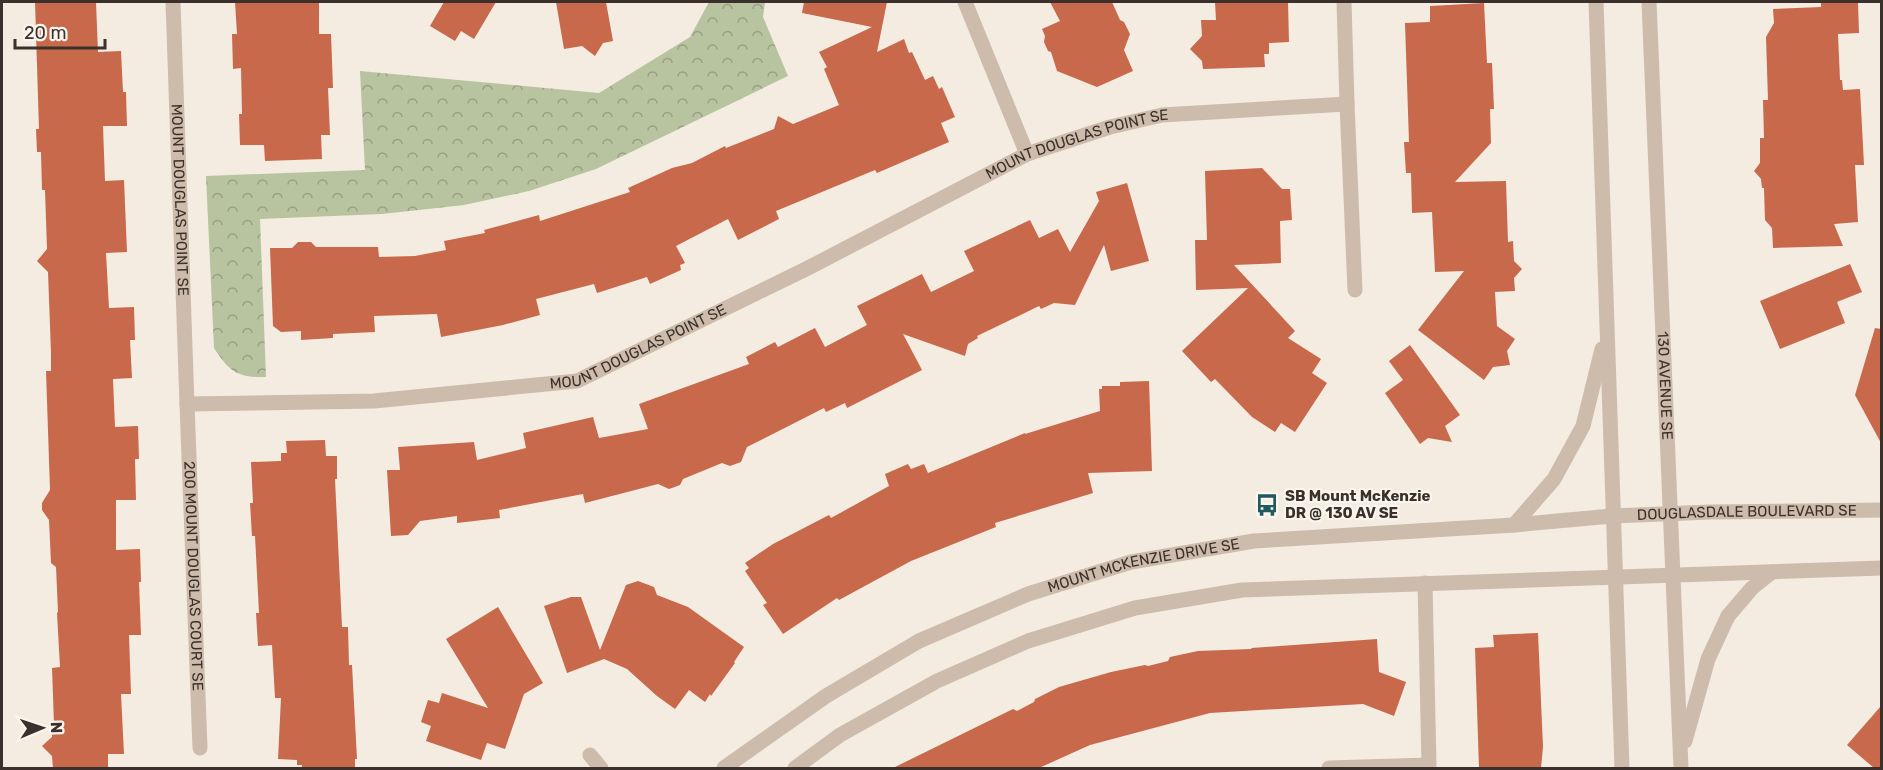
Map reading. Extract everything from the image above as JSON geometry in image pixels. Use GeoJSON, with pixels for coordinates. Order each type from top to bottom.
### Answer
{"type":"FeatureCollection","features":[{"type":"Feature","properties":{"kind":"street","name":"MOUNT DOUGLAS POINT SE"},"geometry":{"type":"LineString","coordinates":[[173,2],[187,404],[374,401],[577,381],[808,268],[1026,154],[1110,127],[1162,115],[1347,104]]}},
{"type":"Feature","properties":{"kind":"street"},"geometry":{"type":"LineString","coordinates":[[965,2],[1026,154]]}},
{"type":"Feature","properties":{"kind":"street"},"geometry":{"type":"LineString","coordinates":[[1344,2],[1355,290]]}},
{"type":"Feature","properties":{"kind":"street"},"geometry":{"type":"LineString","coordinates":[[1596,2],[1622,768]]}},
{"type":"Feature","properties":{"kind":"street","name":"130 AVENUE SE"},"geometry":{"type":"LineString","coordinates":[[1649,2],[1681,762]]}},
{"type":"Feature","properties":{"kind":"street"},"geometry":{"type":"LineString","coordinates":[[1514,525],[1554,479],[1583,426],[1608,329]]}},
{"type":"Feature","properties":{"kind":"street","name":"200 MOUNT DOUGLAS COURT SE"},"geometry":{"type":"LineString","coordinates":[[187,404],[200,748]]}},
{"type":"Feature","properties":{"kind":"street","name":"DOUGLASDALE BOULEVARD SE"},"geometry":{"type":"LineString","coordinates":[[1612,516],[1881,510]]}},
{"type":"Feature","properties":{"kind":"street","name":"MOUNT MCKENZIE DRIVE SE"},"geometry":{"type":"LineString","coordinates":[[724,768],[826,696],[919,641],[1028,594],[1131,562],[1254,541],[1514,525],[1612,516]]}},
{"type":"Feature","properties":{"kind":"street"},"geometry":{"type":"LineString","coordinates":[[795,768],[840,735],[937,681],[1028,641],[1135,608],[1242,590],[1881,568]]}},
{"type":"Feature","properties":{"kind":"street"},"geometry":{"type":"LineString","coordinates":[[1681,762],[1708,659],[1728,616],[1752,588],[1772,572]]}},
{"type":"Feature","properties":{"kind":"street"},"geometry":{"type":"LineString","coordinates":[[1329,768],[1429,767],[1425,583]]}},
{"type":"Feature","properties":{"kind":"street"},"geometry":{"type":"LineString","coordinates":[[590,755],[601,768]]}},
{"type":"Feature","properties":{"kind":"green space"},"geometry":{"type":"Polygon","coordinates":[[[709,2],[765,2],[763,17],[788,76],[596,169],[529,191],[464,205],[382,214],[260,219],[266,377],[248,376],[235,372],[219,356],[214,348],[206,176],[365,170],[360,71],[599,93],[690,37],[709,2]]]}},
{"type":"Feature","properties":{"kind":"building"},"geometry":{"type":"Polygon","coordinates":[[[35,2],[96,2],[98,52],[121,51],[123,92],[126,92],[127,126],[103,126],[105,181],[124,180],[127,252],[106,253],[109,308],[134,307],[135,340],[130,340],[132,378],[113,379],[115,427],[138,426],[139,459],[135,459],[136,500],[116,500],[116,550],[140,549],[141,635],[129,635],[131,694],[121,694],[124,754],[108,754],[108,768],[53,768],[52,756],[42,746],[52,737],[52,726],[54,725],[52,668],[60,667],[56,567],[51,563],[49,520],[42,510],[42,503],[50,490],[46,371],[51,371],[51,353],[48,272],[37,261],[47,249],[45,190],[42,190],[41,152],[37,152],[36,129],[39,129],[35,2]]]}},
{"type":"Feature","properties":{"kind":"building"},"geometry":{"type":"Polygon","coordinates":[[[235,2],[319,2],[319,34],[331,34],[333,88],[328,88],[330,135],[321,135],[322,159],[265,161],[264,145],[240,145],[241,68],[233,69],[232,34],[237,34],[235,2]]]}},
{"type":"Feature","properties":{"kind":"building"},"geometry":{"type":"Polygon","coordinates":[[[444,2],[496,2],[474,39],[461,31],[455,41],[430,26],[444,2]]]}},
{"type":"Feature","properties":{"kind":"building"},"geometry":{"type":"Polygon","coordinates":[[[556,2],[606,2],[613,41],[603,43],[595,56],[582,46],[564,49],[556,2]]]}},
{"type":"Feature","properties":{"kind":"building"},"geometry":{"type":"Polygon","coordinates":[[[804,2],[887,2],[877,52],[904,39],[909,53],[912,52],[925,80],[933,76],[939,89],[942,87],[955,117],[941,123],[949,142],[877,173],[875,170],[776,211],[779,219],[738,240],[728,219],[676,246],[685,263],[680,265],[681,270],[650,284],[647,277],[597,293],[594,284],[536,299],[540,315],[441,337],[437,314],[374,316],[375,332],[333,334],[333,338],[301,340],[301,331],[281,332],[273,326],[270,248],[292,248],[298,242],[311,242],[316,247],[378,247],[379,257],[415,256],[446,250],[444,241],[485,233],[484,230],[539,215],[540,221],[630,192],[628,188],[672,168],[692,163],[725,146],[726,148],[774,129],[778,116],[793,124],[839,105],[824,69],[827,67],[819,52],[872,27],[802,13],[804,2]]]}},
{"type":"Feature","properties":{"kind":"building"},"geometry":{"type":"Polygon","coordinates":[[[1050,2],[1112,2],[1120,20],[1124,22],[1130,34],[1124,50],[1133,71],[1097,87],[1057,71],[1051,52],[1048,51],[1044,42],[1045,36],[1042,29],[1060,21],[1050,2]]]}},
{"type":"Feature","properties":{"kind":"building"},"geometry":{"type":"Polygon","coordinates":[[[1215,2],[1288,2],[1289,42],[1269,43],[1269,54],[1264,54],[1265,67],[1203,69],[1202,61],[1190,49],[1202,36],[1201,20],[1216,20],[1215,2]]]}},
{"type":"Feature","properties":{"kind":"building"},"geometry":{"type":"Polygon","coordinates":[[[1858,2],[1859,33],[1838,34],[1840,80],[1842,80],[1843,90],[1860,89],[1864,165],[1855,165],[1858,222],[1834,224],[1843,246],[1773,248],[1772,228],[1765,220],[1764,188],[1762,188],[1761,179],[1754,171],[1760,163],[1760,138],[1764,138],[1763,100],[1768,100],[1766,37],[1774,23],[1773,9],[1821,7],[1821,3],[1858,2]]]}},
{"type":"Feature","properties":{"kind":"building"},"geometry":{"type":"Polygon","coordinates":[[[1484,3],[1487,63],[1492,63],[1494,109],[1490,109],[1491,143],[1455,182],[1506,181],[1508,242],[1513,241],[1514,261],[1522,269],[1514,278],[1515,291],[1495,292],[1497,326],[1515,339],[1507,351],[1510,365],[1493,367],[1484,380],[1418,330],[1464,271],[1435,272],[1432,212],[1412,213],[1411,173],[1406,173],[1404,142],[1409,142],[1405,23],[1430,22],[1430,6],[1484,3]]]}},
{"type":"Feature","properties":{"kind":"building"},"geometry":{"type":"Polygon","coordinates":[[[1262,168],[1282,189],[1290,189],[1292,220],[1280,221],[1281,263],[1234,265],[1295,331],[1288,338],[1321,359],[1312,373],[1327,383],[1295,432],[1281,423],[1275,432],[1252,417],[1215,379],[1211,382],[1182,351],[1248,288],[1196,290],[1195,240],[1207,240],[1205,171],[1262,168]]]}},
{"type":"Feature","properties":{"kind":"building"},"geometry":{"type":"Polygon","coordinates":[[[1127,183],[1149,261],[1111,271],[1104,245],[1075,305],[1054,303],[1041,309],[1039,306],[977,336],[978,338],[968,344],[965,356],[903,334],[922,370],[847,408],[845,403],[826,412],[824,408],[747,447],[741,462],[730,466],[722,463],[683,479],[680,485],[669,489],[658,484],[585,503],[583,494],[499,510],[500,518],[457,523],[457,516],[420,521],[408,535],[391,536],[387,470],[400,470],[398,447],[474,442],[477,460],[526,448],[523,433],[593,417],[599,438],[648,429],[639,404],[749,364],[746,357],[775,342],[778,347],[815,328],[825,347],[867,325],[857,306],[922,274],[931,292],[974,271],[964,251],[1030,220],[1039,238],[1058,229],[1070,252],[1099,201],[1096,192],[1127,183]]]}},
{"type":"Feature","properties":{"kind":"building"},"geometry":{"type":"Polygon","coordinates":[[[1850,264],[1862,292],[1837,302],[1845,323],[1780,349],[1760,301],[1850,264]]]}},
{"type":"Feature","properties":{"kind":"building"},"geometry":{"type":"Polygon","coordinates":[[[1875,328],[1881,329],[1881,443],[1855,395],[1875,328]]]}},
{"type":"Feature","properties":{"kind":"building"},"geometry":{"type":"Polygon","coordinates":[[[1410,345],[1460,415],[1445,426],[1452,442],[1428,438],[1420,444],[1385,393],[1403,380],[1389,361],[1410,345]]]}},
{"type":"Feature","properties":{"kind":"building"},"geometry":{"type":"Polygon","coordinates":[[[1149,381],[1152,471],[1088,473],[1093,493],[995,523],[996,527],[911,561],[839,600],[837,598],[783,634],[763,605],[767,603],[745,571],[749,568],[745,563],[773,544],[829,515],[831,518],[889,486],[885,474],[908,464],[911,469],[924,464],[928,473],[1025,433],[1100,411],[1099,389],[1102,389],[1102,386],[1120,386],[1120,382],[1149,381]]]}},
{"type":"Feature","properties":{"kind":"building"},"geometry":{"type":"Polygon","coordinates":[[[325,440],[326,456],[337,456],[337,479],[335,479],[342,627],[348,627],[349,665],[352,665],[357,759],[355,759],[355,768],[302,768],[302,765],[297,765],[297,760],[278,759],[281,698],[275,698],[272,645],[258,646],[256,613],[259,613],[255,536],[252,536],[250,503],[253,503],[251,462],[281,461],[281,453],[287,453],[286,441],[325,440]]]}},
{"type":"Feature","properties":{"kind":"building"},"geometry":{"type":"Polygon","coordinates":[[[638,581],[654,587],[657,595],[688,607],[744,647],[735,663],[705,702],[689,690],[675,709],[627,669],[604,659],[567,673],[544,606],[571,597],[581,597],[600,650],[626,585],[638,581]]]}},
{"type":"Feature","properties":{"kind":"building"},"geometry":{"type":"Polygon","coordinates":[[[498,607],[543,683],[524,694],[505,749],[487,743],[481,760],[426,741],[431,726],[421,722],[428,700],[439,703],[442,693],[488,708],[446,639],[498,607]]]}},
{"type":"Feature","properties":{"kind":"building"},"geometry":{"type":"Polygon","coordinates":[[[1538,633],[1543,747],[1541,768],[1479,768],[1475,648],[1494,647],[1493,635],[1538,633]]]}},
{"type":"Feature","properties":{"kind":"building"},"geometry":{"type":"Polygon","coordinates":[[[1377,639],[1379,672],[1406,682],[1394,716],[1363,704],[1210,713],[1090,745],[1039,768],[893,768],[1013,709],[1017,711],[1059,687],[1111,672],[1148,666],[1168,661],[1170,657],[1198,651],[1377,639]]]}},
{"type":"Feature","properties":{"kind":"building"},"geometry":{"type":"Polygon","coordinates":[[[1881,706],[1881,768],[1874,768],[1847,745],[1881,706]]]}},
{"type":"Feature","properties":{"kind":"place","name":"SB Mount McKenzie DR @ 130 AV SE"},"geometry":{"type":"Point","coordinates":[1267,505]}}]}
